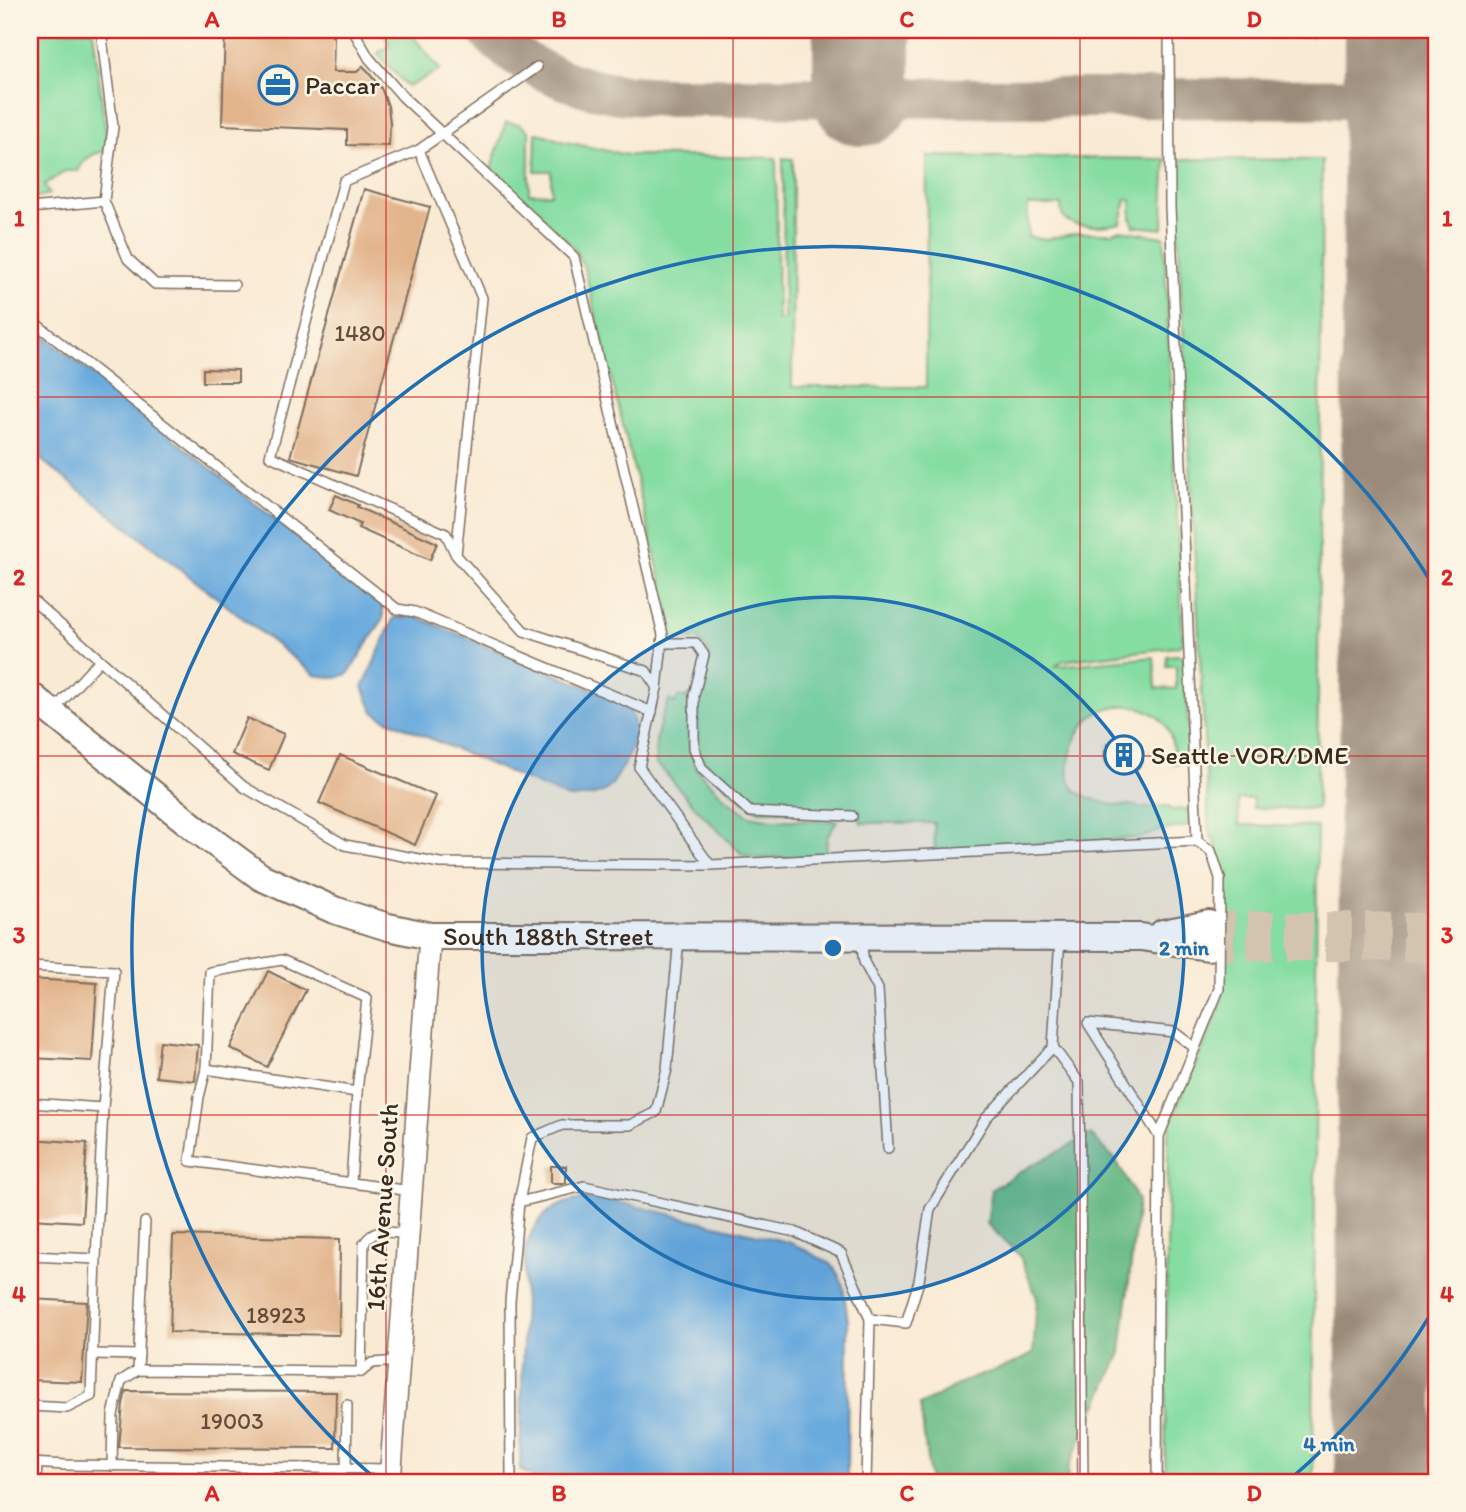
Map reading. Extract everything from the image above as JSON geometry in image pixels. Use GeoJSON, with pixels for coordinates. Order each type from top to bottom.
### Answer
{"type":"FeatureCollection","features":[{"type":"Feature","properties":{"kind":"main road","name":"South 188th Street"},"geometry":{"type":"LineString","coordinates":[[30,695],[200,832],[261,877],[334,910],[388,927],[430,936],[1208,936]]}},
{"type":"Feature","properties":{"kind":"street","name":"16th Avenue South"},"geometry":{"type":"LineString","coordinates":[[390,1476],[430,936]]}},
{"type":"Feature","properties":{"kind":"lane"},"geometry":{"type":"LineString","coordinates":[[102,30],[113,127],[104,201],[128,259],[155,284],[234,285]]}},
{"type":"Feature","properties":{"kind":"lane"},"geometry":{"type":"LineString","coordinates":[[353,30],[369,58],[402,97],[574,257],[663,635],[657,688],[639,767],[710,865]]}},
{"type":"Feature","properties":{"kind":"lane"},"geometry":{"type":"LineString","coordinates":[[1168,30],[1170,206],[1197,841]]}},
{"type":"Feature","properties":{"kind":"lane"},"geometry":{"type":"LineString","coordinates":[[537,67],[419,150],[344,181],[270,456],[446,534],[456,555],[524,631],[646,671],[657,688]]}},
{"type":"Feature","properties":{"kind":"lane"},"geometry":{"type":"LineString","coordinates":[[419,150],[482,298],[456,555]]}},
{"type":"Feature","properties":{"kind":"lane"},"geometry":{"type":"LineString","coordinates":[[30,208],[104,201]]}},
{"type":"Feature","properties":{"kind":"lane"},"geometry":{"type":"LineString","coordinates":[[30,319],[397,609],[415,612],[652,712]]}},
{"type":"Feature","properties":{"kind":"lane"},"geometry":{"type":"LineString","coordinates":[[30,598],[244,787],[345,845],[440,863],[710,865],[1197,841],[1211,851],[1220,878],[1219,989],[1159,1136],[1157,1482]]}},
{"type":"Feature","properties":{"kind":"lane"},"geometry":{"type":"LineString","coordinates":[[662,643],[696,643],[704,655],[694,695],[694,748],[702,769],[750,812],[852,816]]}},
{"type":"Feature","properties":{"kind":"lane"},"geometry":{"type":"LineString","coordinates":[[52,712],[100,660]]}},
{"type":"Feature","properties":{"kind":"lane"},"geometry":{"type":"LineString","coordinates":[[511,1482],[510,1302],[519,1202],[532,1138],[562,1125],[629,1125],[656,1112],[667,1069],[679,936]]}},
{"type":"Feature","properties":{"kind":"lane"},"geometry":{"type":"LineString","coordinates":[[861,936],[864,962],[878,989],[888,1148]]}},
{"type":"Feature","properties":{"kind":"lane"},"geometry":{"type":"LineString","coordinates":[[870,1319],[906,1323],[919,1281],[930,1209],[986,1118],[1053,1047],[1060,937]]}},
{"type":"Feature","properties":{"kind":"lane"},"geometry":{"type":"LineString","coordinates":[[351,1183],[367,998],[282,960],[210,972],[206,1069],[190,1161],[351,1183],[411,1191]]}},
{"type":"Feature","properties":{"kind":"lane"},"geometry":{"type":"LineString","coordinates":[[30,966],[114,971],[103,1108],[91,1396],[67,1408],[30,1406]]}},
{"type":"Feature","properties":{"kind":"lane"},"geometry":{"type":"LineString","coordinates":[[1159,1136],[1088,1023],[1174,1032],[1195,1048]]}},
{"type":"Feature","properties":{"kind":"lane"},"geometry":{"type":"LineString","coordinates":[[1053,1047],[1079,1082],[1083,1482]]}},
{"type":"Feature","properties":{"kind":"lane"},"geometry":{"type":"LineString","coordinates":[[206,1069],[358,1092]]}},
{"type":"Feature","properties":{"kind":"lane"},"geometry":{"type":"LineString","coordinates":[[30,1103],[103,1108]]}},
{"type":"Feature","properties":{"kind":"lane"},"geometry":{"type":"LineString","coordinates":[[519,1202],[584,1186],[795,1232],[841,1253],[870,1319],[866,1482]]}},
{"type":"Feature","properties":{"kind":"lane"},"geometry":{"type":"LineString","coordinates":[[138,1370],[145,1222]]}},
{"type":"Feature","properties":{"kind":"lane"},"geometry":{"type":"LineString","coordinates":[[361,1372],[364,1244],[369,1236],[377,1232],[408,1234]]}},
{"type":"Feature","properties":{"kind":"lane"},"geometry":{"type":"LineString","coordinates":[[30,1256],[96,1259]]}},
{"type":"Feature","properties":{"kind":"lane"},"geometry":{"type":"LineString","coordinates":[[93,1354],[139,1355]]}},
{"type":"Feature","properties":{"kind":"lane"},"geometry":{"type":"LineString","coordinates":[[112,1466],[113,1415],[121,1381],[138,1370],[361,1372],[372,1363],[399,1361]]}},
{"type":"Feature","properties":{"kind":"lane"},"geometry":{"type":"LineString","coordinates":[[346,1469],[347,1405]]}},
{"type":"Feature","properties":{"kind":"lane"},"geometry":{"type":"LineString","coordinates":[[36,1482],[33,1463],[346,1469],[390,1476]]}},
{"type":"Feature","properties":{"kind":"green space"},"geometry":{"type":"Polygon","coordinates":[[[30,30],[93,30],[107,142],[103,152],[88,158],[78,171],[66,171],[44,185],[49,194],[30,199],[30,30]]]}},
{"type":"Feature","properties":{"kind":"green space"},"geometry":{"type":"Polygon","coordinates":[[[380,30],[408,30],[440,70],[408,87],[377,54],[390,45],[380,30]]]}},
{"type":"Feature","properties":{"kind":"green space"},"geometry":{"type":"Polygon","coordinates":[[[1032,30],[1157,30],[1158,36],[1062,38],[1032,30]]]}},
{"type":"Feature","properties":{"kind":"green space"},"geometry":{"type":"Polygon","coordinates":[[[1178,30],[1312,30],[1312,36],[1179,37],[1178,30]]]}},
{"type":"Feature","properties":{"kind":"green space"},"geometry":{"type":"Polygon","coordinates":[[[506,122],[519,124],[529,131],[529,193],[551,194],[551,171],[535,171],[536,133],[627,155],[776,158],[778,321],[784,320],[783,158],[793,159],[792,387],[926,387],[927,156],[1166,159],[1163,229],[1134,226],[1131,219],[1131,199],[1126,200],[1121,223],[1101,226],[1071,223],[1063,217],[1061,205],[1028,205],[1028,237],[1046,239],[1120,230],[1164,237],[1183,644],[1062,661],[1056,666],[1154,657],[1156,688],[1176,689],[1176,666],[1166,666],[1167,656],[1178,655],[1184,658],[1190,760],[1174,765],[1170,735],[1163,723],[1152,713],[1136,707],[1118,706],[1094,715],[1082,727],[1070,754],[1069,775],[1075,790],[1100,801],[1119,806],[1168,806],[1171,810],[1187,809],[1193,813],[1187,826],[1162,830],[1140,838],[935,851],[934,823],[861,823],[859,811],[759,811],[719,780],[706,766],[699,751],[699,691],[709,652],[698,639],[673,638],[585,270],[575,249],[491,169],[506,122]]]}},
{"type":"Feature","properties":{"kind":"green space"},"geometry":{"type":"Polygon","coordinates":[[[1181,159],[1322,160],[1317,809],[1253,808],[1253,799],[1238,799],[1239,825],[1317,827],[1313,1482],[1165,1482],[1168,1136],[1171,1121],[1219,1011],[1223,990],[1224,870],[1215,842],[1209,833],[1177,208],[1181,159]]]}},
{"type":"Feature","properties":{"kind":"green space"},"geometry":{"type":"Polygon","coordinates":[[[690,695],[690,748],[697,770],[726,799],[749,816],[772,820],[837,821],[827,837],[826,857],[755,858],[742,854],[656,764],[658,731],[669,700],[674,703],[679,696],[684,698],[690,695]]]}},
{"type":"Feature","properties":{"kind":"green space"},"geometry":{"type":"Polygon","coordinates":[[[1091,1135],[1116,1160],[1138,1201],[1121,1353],[1068,1468],[1068,1482],[930,1482],[920,1405],[965,1381],[1033,1354],[1037,1298],[1020,1256],[987,1224],[992,1189],[1091,1135]]]}},
{"type":"Feature","properties":{"kind":"water"},"geometry":{"type":"Polygon","coordinates":[[[30,325],[383,605],[383,619],[348,674],[335,678],[315,675],[30,451],[30,325]]]}},
{"type":"Feature","properties":{"kind":"water"},"geometry":{"type":"Polygon","coordinates":[[[414,616],[628,704],[635,737],[624,765],[610,786],[597,794],[568,798],[383,718],[373,711],[363,687],[394,617],[414,616]]]}},
{"type":"Feature","properties":{"kind":"water"},"geometry":{"type":"Polygon","coordinates":[[[593,1198],[792,1243],[831,1264],[843,1286],[848,1321],[847,1482],[533,1482],[533,1477],[520,1470],[525,1250],[535,1227],[549,1212],[568,1202],[593,1198]]]}},
{"type":"Feature","properties":{"kind":"building","name":"Paccar"},"geometry":{"type":"Polygon","coordinates":[[[225,30],[333,30],[333,72],[357,72],[363,66],[381,88],[388,106],[389,146],[347,145],[347,130],[222,125],[225,30]]]}},
{"type":"Feature","properties":{"kind":"building"},"geometry":{"type":"Polygon","coordinates":[[[364,189],[430,207],[356,476],[290,457],[364,189]]]}},
{"type":"Feature","properties":{"kind":"building"},"geometry":{"type":"Polygon","coordinates":[[[203,369],[238,370],[238,382],[203,382],[203,369]]]}},
{"type":"Feature","properties":{"kind":"building"},"geometry":{"type":"Polygon","coordinates":[[[336,495],[437,543],[430,560],[358,528],[360,524],[329,510],[336,495]]]}},
{"type":"Feature","properties":{"kind":"building"},"geometry":{"type":"Polygon","coordinates":[[[247,718],[284,734],[269,770],[232,754],[247,718]]]}},
{"type":"Feature","properties":{"kind":"building","name":"Seattle VOR/DME"},"geometry":{"type":"Polygon","coordinates":[[[1124,736],[1137,742],[1143,755],[1137,768],[1124,774],[1111,768],[1105,755],[1111,742],[1124,736]]]}},
{"type":"Feature","properties":{"kind":"building"},"geometry":{"type":"Polygon","coordinates":[[[340,755],[436,796],[415,845],[319,803],[340,755]]]}},
{"type":"Feature","properties":{"kind":"building"},"geometry":{"type":"Polygon","coordinates":[[[268,971],[306,990],[267,1067],[230,1048],[268,971]]]}},
{"type":"Feature","properties":{"kind":"building"},"geometry":{"type":"Polygon","coordinates":[[[30,979],[97,983],[92,1061],[30,1058],[30,979]]]}},
{"type":"Feature","properties":{"kind":"building"},"geometry":{"type":"Polygon","coordinates":[[[160,1041],[198,1045],[195,1081],[156,1077],[160,1041]]]}},
{"type":"Feature","properties":{"kind":"building"},"geometry":{"type":"Polygon","coordinates":[[[30,1139],[87,1143],[82,1222],[30,1219],[30,1139]]]}},
{"type":"Feature","properties":{"kind":"building"},"geometry":{"type":"Polygon","coordinates":[[[551,1166],[566,1166],[566,1183],[551,1183],[551,1166]]]}},
{"type":"Feature","properties":{"kind":"building"},"geometry":{"type":"Polygon","coordinates":[[[173,1235],[340,1239],[339,1335],[170,1332],[173,1235]]]}},
{"type":"Feature","properties":{"kind":"building"},"geometry":{"type":"Polygon","coordinates":[[[30,1299],[87,1302],[82,1382],[30,1380],[30,1299]]]}},
{"type":"Feature","properties":{"kind":"building"},"geometry":{"type":"Polygon","coordinates":[[[126,1391],[336,1392],[335,1448],[119,1447],[126,1391]]]}},
{"type":"Feature","properties":{"kind":"taxiway"},"geometry":{"type":"LineString","coordinates":[[486,30],[512,53],[562,79],[597,90],[634,95],[1436,99]]}},
{"type":"Feature","properties":{"kind":"taxiway"},"geometry":{"type":"LineString","coordinates":[[1417,30],[1436,57]]}},
{"type":"Feature","properties":{"kind":"taxiway"},"geometry":{"type":"LineString","coordinates":[[1392,169],[1403,142],[1416,122],[1436,108]]}},
{"type":"Feature","properties":{"kind":"taxiway"},"geometry":{"type":"LineString","coordinates":[[1390,432],[1414,489],[1436,518]]}},
{"type":"Feature","properties":{"kind":"taxiway"},"geometry":{"type":"LineString","coordinates":[[1389,652],[1409,605],[1436,576]]}},
{"type":"Feature","properties":{"kind":"runway"},"geometry":{"type":"LineString","coordinates":[[862,30],[862,97]]}},
{"type":"Feature","properties":{"kind":"runway"},"geometry":{"type":"LineString","coordinates":[[1384,1482],[1393,30]]}},
{"type":"Feature","properties":{"kind":"tunnel"},"geometry":{"type":"LineString","coordinates":[[1209,924],[1436,926]]}},
{"type":"Feature","properties":{"kind":"tunnel"},"geometry":{"type":"LineString","coordinates":[[1208,947],[1436,949]]}},
{"type":"Feature","properties":{"kind":"place","name":"Paccar"},"geometry":{"type":"Point","coordinates":[278,85]}},
{"type":"Feature","properties":{"kind":"place","name":"Seattle VOR/DME"},"geometry":{"type":"Point","coordinates":[1124,755]}}]}
